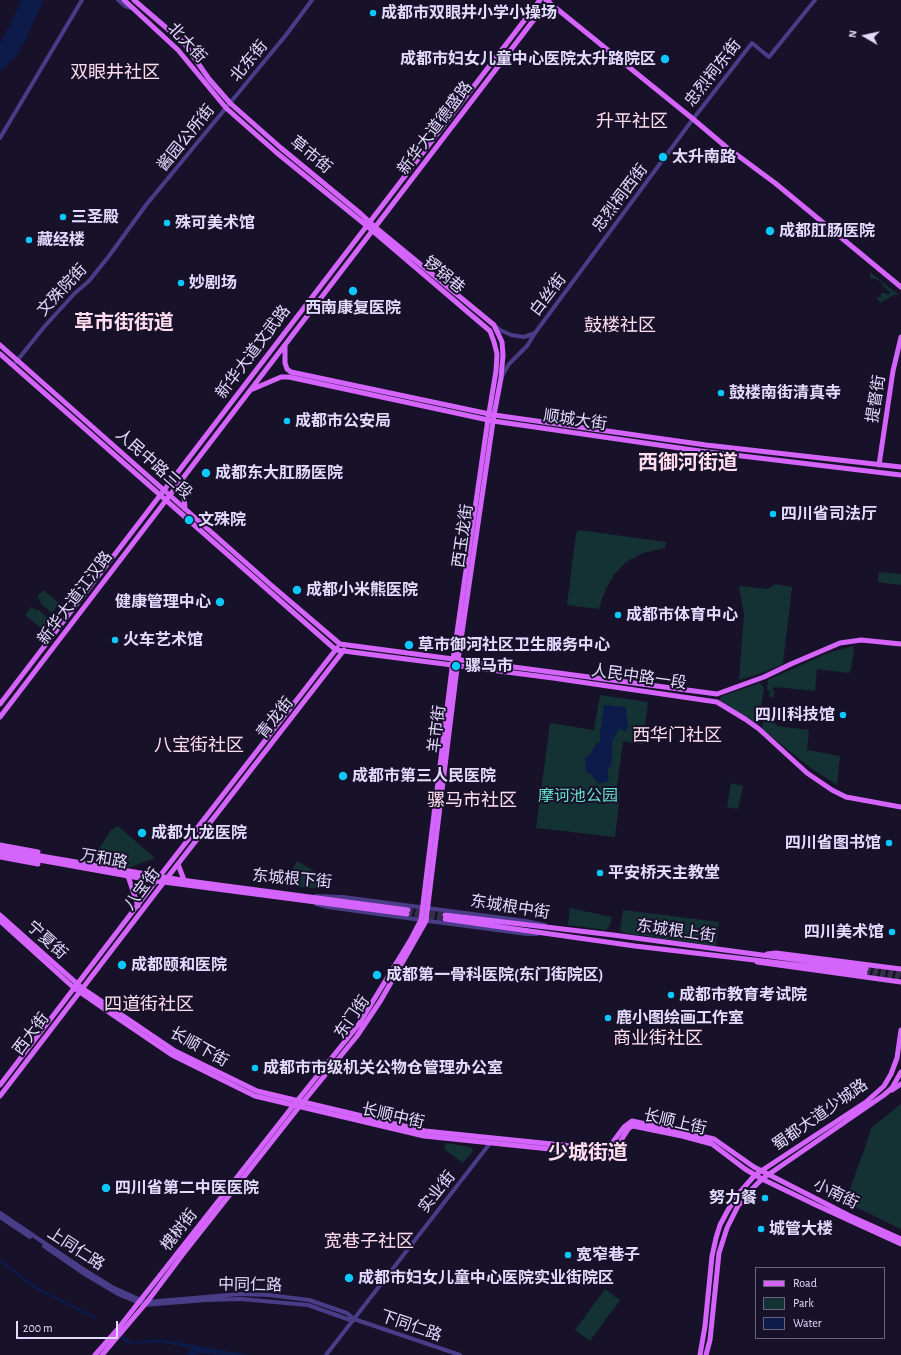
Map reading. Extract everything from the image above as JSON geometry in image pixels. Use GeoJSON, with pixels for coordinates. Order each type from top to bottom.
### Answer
{"type":"FeatureCollection","features":[{"type":"Feature","properties":{"kind":"main road","name":"北大街"},"geometry":{"type":"LineString","coordinates":[[124,0],[183,55],[226,108]]}},
{"type":"Feature","properties":{"kind":"main road","name":"新华大道德盛路"},"geometry":{"type":"LineString","coordinates":[[368,224],[540,0]]}},
{"type":"Feature","properties":{"kind":"main road","name":"北大街"},"geometry":{"type":"LineString","coordinates":[[136,1],[184,44],[209,79],[230,103]]}},
{"type":"Feature","properties":{"kind":"main road","name":"新华大道德盛路"},"geometry":{"type":"LineString","coordinates":[[374,230],[548,1]]}},
{"type":"Feature","properties":{"kind":"main road"},"geometry":{"type":"LineString","coordinates":[[548,1],[725,146],[775,184],[901,287]]}},
{"type":"Feature","properties":{"kind":"main road","name":"草市街"},"geometry":{"type":"LineString","coordinates":[[230,103],[374,230]]}},
{"type":"Feature","properties":{"kind":"main road","name":"草市街"},"geometry":{"type":"LineString","coordinates":[[226,108],[277,153],[368,224]]}},
{"type":"Feature","properties":{"kind":"main road","name":"新华大道文武路"},"geometry":{"type":"LineString","coordinates":[[162,492],[368,224]]}},
{"type":"Feature","properties":{"kind":"main road","name":"新华大道文武路"},"geometry":{"type":"LineString","coordinates":[[168,498],[374,230]]}},
{"type":"Feature","properties":{"kind":"main road","name":"锣锅巷"},"geometry":{"type":"LineString","coordinates":[[374,230],[494,325]]}},
{"type":"Feature","properties":{"kind":"main road","name":"锣锅巷"},"geometry":{"type":"LineString","coordinates":[[374,230],[490,331],[497,354],[491,417]]}},
{"type":"Feature","properties":{"kind":"main road"},"geometry":{"type":"LineString","coordinates":[[491,417],[501,378],[503,355],[502,342],[494,325]]}},
{"type":"Feature","properties":{"kind":"main road","name":"提督街"},"geometry":{"type":"LineString","coordinates":[[879,465],[893,371],[901,337]]}},
{"type":"Feature","properties":{"kind":"main road","name":"顺城大街"},"geometry":{"type":"LineString","coordinates":[[285,344],[285,363],[287,369],[291,372],[491,417],[706,445],[901,467]]}},
{"type":"Feature","properties":{"kind":"main road","name":"人民中路三段"},"geometry":{"type":"LineString","coordinates":[[0,345],[336,650]]}},
{"type":"Feature","properties":{"kind":"main road","name":"人民中路三段"},"geometry":{"type":"LineString","coordinates":[[0,354],[162,492]]}},
{"type":"Feature","properties":{"kind":"main road","name":"顺城大街"},"geometry":{"type":"LineString","coordinates":[[251,390],[281,376],[289,376],[491,417],[700,451],[901,475]]}},
{"type":"Feature","properties":{"kind":"main road","name":"西玉龙街"},"geometry":{"type":"LineString","coordinates":[[456,660],[491,417]]}},
{"type":"Feature","properties":{"kind":"main road"},"geometry":{"type":"LineString","coordinates":[[183,479],[185,509]]}},
{"type":"Feature","properties":{"kind":"main road","name":"新华大道江汉路"},"geometry":{"type":"LineString","coordinates":[[0,704],[162,492]]}},
{"type":"Feature","properties":{"kind":"main road","name":"人民中路三段"},"geometry":{"type":"LineString","coordinates":[[168,498],[185,509],[340,644],[347,646]]}},
{"type":"Feature","properties":{"kind":"main road","name":"新华大道江汉路"},"geometry":{"type":"LineString","coordinates":[[0,717],[168,498]]}},
{"type":"Feature","properties":{"kind":"main road","name":"人民中路一段"},"geometry":{"type":"LineString","coordinates":[[347,646],[717,694],[764,677],[840,643],[861,640],[901,644]]}},
{"type":"Feature","properties":{"kind":"main road","name":"青龙街"},"geometry":{"type":"LineString","coordinates":[[218,802],[340,644]]}},
{"type":"Feature","properties":{"kind":"main road","name":"青龙街"},"geometry":{"type":"LineString","coordinates":[[223,806],[347,646]]}},
{"type":"Feature","properties":{"kind":"main road"},"geometry":{"type":"LineString","coordinates":[[336,650],[343,651]]}},
{"type":"Feature","properties":{"kind":"main road","name":"人民中路一段"},"geometry":{"type":"LineString","coordinates":[[343,651],[576,681],[716,702],[759,729],[807,773],[832,790],[846,797],[901,807]]}},
{"type":"Feature","properties":{"kind":"main road","name":"羊市街"},"geometry":{"type":"LineString","coordinates":[[424,920],[456,660]]}},
{"type":"Feature","properties":{"kind":"main road"},"geometry":{"type":"LineString","coordinates":[[716,702],[717,694]]}},
{"type":"Feature","properties":{"kind":"main road","name":"八宝街"},"geometry":{"type":"LineString","coordinates":[[76,986],[218,802]]}},
{"type":"Feature","properties":{"kind":"main road","name":"八宝街"},"geometry":{"type":"LineString","coordinates":[[81,990],[223,806]]}},
{"type":"Feature","properties":{"kind":"main road","name":"万和路"},"geometry":{"type":"LineString","coordinates":[[0,845],[40,852],[64,862]]}},
{"type":"Feature","properties":{"kind":"main road","name":"万和路"},"geometry":{"type":"LineString","coordinates":[[0,848],[128,876],[156,881],[166,880]]}},
{"type":"Feature","properties":{"kind":"main road","name":"万和路"},"geometry":{"type":"LineString","coordinates":[[0,853],[160,876]]}},
{"type":"Feature","properties":{"kind":"main road","name":"万和路"},"geometry":{"type":"LineString","coordinates":[[0,857],[40,864],[64,862]]}},
{"type":"Feature","properties":{"kind":"main road"},"geometry":{"type":"LineString","coordinates":[[178,864],[184,880]]}},
{"type":"Feature","properties":{"kind":"main road"},"geometry":{"type":"LineString","coordinates":[[128,876],[138,906]]}},
{"type":"Feature","properties":{"kind":"main road","name":"东城根下街"},"geometry":{"type":"LineString","coordinates":[[160,876],[166,880],[311,899]]}},
{"type":"Feature","properties":{"kind":"main road","name":"东城根下街"},"geometry":{"type":"LineString","coordinates":[[166,880],[184,880],[311,899]]}},
{"type":"Feature","properties":{"kind":"main road"},"geometry":{"type":"LineString","coordinates":[[311,899],[407,912]]}},
{"type":"Feature","properties":{"kind":"main road","name":"宁夏街"},"geometry":{"type":"LineString","coordinates":[[0,915],[76,986]]}},
{"type":"Feature","properties":{"kind":"main road"},"geometry":{"type":"LineString","coordinates":[[549,927],[445,917],[549,934]]}},
{"type":"Feature","properties":{"kind":"main road","name":"东门街"},"geometry":{"type":"LineString","coordinates":[[300,1101],[359,1024],[424,920]]}},
{"type":"Feature","properties":{"kind":"main road","name":"宁夏街"},"geometry":{"type":"LineString","coordinates":[[0,921],[76,986]]}},
{"type":"Feature","properties":{"kind":"main road","name":"东城根中街"},"geometry":{"type":"LineString","coordinates":[[549,927],[594,933]]}},
{"type":"Feature","properties":{"kind":"main road","name":"东城根上街"},"geometry":{"type":"LineString","coordinates":[[594,933],[755,954],[866,971],[763,960],[748,960]]}},
{"type":"Feature","properties":{"kind":"main road","name":"东城根中街"},"geometry":{"type":"LineString","coordinates":[[549,934],[593,940]]}},
{"type":"Feature","properties":{"kind":"main road","name":"东城根上街"},"geometry":{"type":"LineString","coordinates":[[593,940],[901,982]]}},
{"type":"Feature","properties":{"kind":"main road","name":"东城根上街"},"geometry":{"type":"LineString","coordinates":[[755,954],[776,953],[901,969]]}},
{"type":"Feature","properties":{"kind":"main road","name":"长顺下街"},"geometry":{"type":"LineString","coordinates":[[76,986],[172,1055],[255,1096],[296,1106]]}},
{"type":"Feature","properties":{"kind":"main road","name":"西大街"},"geometry":{"type":"LineString","coordinates":[[0,1085],[76,986]]}},
{"type":"Feature","properties":{"kind":"main road","name":"长顺下街"},"geometry":{"type":"LineString","coordinates":[[81,990],[175,1051],[252,1089],[300,1101]]}},
{"type":"Feature","properties":{"kind":"main road","name":"西大街"},"geometry":{"type":"LineString","coordinates":[[0,1096],[81,990]]}},
{"type":"Feature","properties":{"kind":"main road","name":"蜀都大道少城路"},"geometry":{"type":"LineString","coordinates":[[700,1355],[705,1326],[712,1256],[720,1225],[728,1210],[740,1192],[761,1170],[866,1102],[884,1086],[891,1074],[897,1058],[901,1030]]}},
{"type":"Feature","properties":{"kind":"main road","name":"蜀都大道少城路"},"geometry":{"type":"LineString","coordinates":[[706,1355],[710,1340],[718,1260],[723,1239],[732,1215],[738,1206],[752,1189],[768,1174],[884,1095],[892,1088],[901,1072]]}},
{"type":"Feature","properties":{"kind":"main road"},"geometry":{"type":"LineString","coordinates":[[884,1095],[901,1084]]}},
{"type":"Feature","properties":{"kind":"main road","name":"槐树街"},"geometry":{"type":"LineString","coordinates":[[102,1355],[300,1101]]}},
{"type":"Feature","properties":{"kind":"main road","name":"长顺中街"},"geometry":{"type":"LineString","coordinates":[[300,1101],[425,1131],[493,1138]]}},
{"type":"Feature","properties":{"kind":"main road","name":"长顺中街"},"geometry":{"type":"LineString","coordinates":[[296,1106],[424,1136],[490,1143]]}},
{"type":"Feature","properties":{"kind":"main road","name":"长顺上街"},"geometry":{"type":"LineString","coordinates":[[493,1138],[604,1149],[610,1146],[627,1123],[632,1120],[714,1139],[748,1163],[761,1170]]}},
{"type":"Feature","properties":{"kind":"main road","name":"长顺上街"},"geometry":{"type":"LineString","coordinates":[[490,1143],[606,1154],[612,1153],[630,1128],[634,1126],[712,1144],[745,1169],[762,1179]]}},
{"type":"Feature","properties":{"kind":"main road","name":"小南街"},"geometry":{"type":"LineString","coordinates":[[761,1170],[850,1216],[901,1239]]}},
{"type":"Feature","properties":{"kind":"main road","name":"小南街"},"geometry":{"type":"LineString","coordinates":[[762,1179],[821,1208],[901,1244]]}},
{"type":"Feature","properties":{"kind":"main road","name":"槐树街"},"geometry":{"type":"LineString","coordinates":[[95,1355],[143,1303]]}},
{"type":"Feature","properties":{"kind":"street"},"geometry":{"type":"LineString","coordinates":[[0,138],[82,0]]}},
{"type":"Feature","properties":{"kind":"street"},"geometry":{"type":"LineString","coordinates":[[118,0],[125,6],[133,8]]}},
{"type":"Feature","properties":{"kind":"street","name":"北东街"},"geometry":{"type":"LineString","coordinates":[[226,108],[290,30],[312,0]]}},
{"type":"Feature","properties":{"kind":"street","name":"忠烈祠东街"},"geometry":{"type":"LineString","coordinates":[[693,119],[752,43],[769,57],[815,0]]}},
{"type":"Feature","properties":{"kind":"street","name":"酱园公所街"},"geometry":{"type":"LineString","coordinates":[[128,230],[165,182],[226,108]]}},
{"type":"Feature","properties":{"kind":"street","name":"忠烈祠西街"},"geometry":{"type":"LineString","coordinates":[[580,272],[693,119]]}},
{"type":"Feature","properties":{"kind":"street","name":"文殊院街"},"geometry":{"type":"LineString","coordinates":[[14,366],[44,327],[75,293],[89,282],[128,230]]}},
{"type":"Feature","properties":{"kind":"street","name":"白丝街"},"geometry":{"type":"LineString","coordinates":[[501,378],[509,364],[527,346],[580,272]]}},
{"type":"Feature","properties":{"kind":"street","name":"白丝街"},"geometry":{"type":"LineString","coordinates":[[494,325],[500,330],[511,335],[524,337],[535,333]]}},
{"type":"Feature","properties":{"kind":"street","name":"东城根下街"},"geometry":{"type":"LineString","coordinates":[[311,899],[330,896],[343,897],[425,908]]}},
{"type":"Feature","properties":{"kind":"street","name":"东城根下街"},"geometry":{"type":"LineString","coordinates":[[311,899],[328,907],[424,920]]}},
{"type":"Feature","properties":{"kind":"street","name":"东城根中街"},"geometry":{"type":"LineString","coordinates":[[425,908],[526,921],[549,927]]}},
{"type":"Feature","properties":{"kind":"street","name":"东城根中街"},"geometry":{"type":"LineString","coordinates":[[424,920],[527,934],[549,934]]}},
{"type":"Feature","properties":{"kind":"street","name":"实业街"},"geometry":{"type":"LineString","coordinates":[[326,1355],[493,1138]]}},
{"type":"Feature","properties":{"kind":"street","name":"上同仁路"},"geometry":{"type":"LineString","coordinates":[[0,1213],[89,1273],[143,1303]]}},
{"type":"Feature","properties":{"kind":"street"},"geometry":{"type":"LineString","coordinates":[[0,1217],[83,1273],[118,1294],[143,1303]]}},
{"type":"Feature","properties":{"kind":"street","name":"下同仁路"},"geometry":{"type":"LineString","coordinates":[[143,1303],[241,1299],[308,1305],[460,1355]]}},
{"type":"Feature","properties":{"kind":"green space"},"geometry":{"type":"Polygon","coordinates":[[[870,272],[899,295],[894,295],[880,303],[876,297],[881,297],[881,293],[888,295],[890,292],[881,282],[870,278],[870,272]]]}},
{"type":"Feature","properties":{"kind":"green space"},"geometry":{"type":"Polygon","coordinates":[[[579,530],[666,542],[665,548],[643,553],[625,563],[614,575],[607,587],[599,609],[567,605],[576,534],[579,530]]]}},
{"type":"Feature","properties":{"kind":"green space"},"geometry":{"type":"Polygon","coordinates":[[[879,572],[901,574],[901,585],[878,582],[879,572]]]}},
{"type":"Feature","properties":{"kind":"green space"},"geometry":{"type":"Polygon","coordinates":[[[775,584],[792,587],[783,664],[762,673],[739,680],[744,614],[739,586],[768,589],[775,584]]]}},
{"type":"Feature","properties":{"kind":"green space"},"geometry":{"type":"Polygon","coordinates":[[[43,590],[59,603],[52,613],[42,605],[37,597],[43,590]]]}},
{"type":"Feature","properties":{"kind":"green space"},"geometry":{"type":"Polygon","coordinates":[[[31,607],[39,610],[49,619],[41,628],[25,615],[31,607]]]}},
{"type":"Feature","properties":{"kind":"green space"},"geometry":{"type":"Polygon","coordinates":[[[853,646],[851,670],[849,673],[817,669],[815,691],[775,687],[773,688],[773,691],[775,692],[773,697],[769,697],[770,691],[767,690],[768,680],[828,653],[853,646]]]}},
{"type":"Feature","properties":{"kind":"green space"},"geometry":{"type":"Polygon","coordinates":[[[760,683],[764,688],[759,723],[756,724],[720,700],[722,696],[760,683]]]}},
{"type":"Feature","properties":{"kind":"green space","name":"摩诃池公园"},"geometry":{"type":"Polygon","coordinates":[[[600,695],[648,702],[643,744],[623,741],[616,793],[620,794],[615,837],[536,828],[550,723],[594,730],[600,695]]]}},
{"type":"Feature","properties":{"kind":"green space"},"geometry":{"type":"Polygon","coordinates":[[[768,714],[772,715],[771,718],[777,726],[809,730],[807,750],[840,756],[837,785],[811,768],[762,729],[764,716],[768,714]]]}},
{"type":"Feature","properties":{"kind":"green space"},"geometry":{"type":"Polygon","coordinates":[[[731,783],[743,786],[738,809],[727,807],[731,783]]]}},
{"type":"Feature","properties":{"kind":"green space"},"geometry":{"type":"Polygon","coordinates":[[[118,826],[155,858],[130,867],[93,858],[111,830],[118,826]]]}},
{"type":"Feature","properties":{"kind":"green space"},"geometry":{"type":"Polygon","coordinates":[[[297,861],[326,878],[320,889],[299,887],[301,875],[292,870],[297,861]]]}},
{"type":"Feature","properties":{"kind":"green space"},"geometry":{"type":"Polygon","coordinates":[[[570,908],[612,917],[610,925],[606,930],[568,925],[570,908]]]}},
{"type":"Feature","properties":{"kind":"green space"},"geometry":{"type":"Polygon","coordinates":[[[623,910],[719,922],[716,946],[624,933],[620,930],[623,910]]]}},
{"type":"Feature","properties":{"kind":"green space"},"geometry":{"type":"Polygon","coordinates":[[[901,1104],[901,1229],[845,1202],[871,1128],[901,1104]]]}},
{"type":"Feature","properties":{"kind":"green space"},"geometry":{"type":"Polygon","coordinates":[[[445,1143],[471,1147],[473,1151],[463,1163],[444,1149],[445,1143]]]}},
{"type":"Feature","properties":{"kind":"green space"},"geometry":{"type":"Polygon","coordinates":[[[605,1289],[620,1300],[590,1341],[575,1330],[605,1289]]]}},
{"type":"Feature","properties":{"kind":"water"},"geometry":{"type":"Polygon","coordinates":[[[21,0],[43,0],[26,39],[17,55],[0,71],[0,43],[21,0]]]}},
{"type":"Feature","properties":{"kind":"water"},"geometry":{"type":"Polygon","coordinates":[[[604,705],[626,707],[628,727],[625,732],[621,729],[618,730],[616,736],[612,740],[612,761],[611,766],[607,769],[608,780],[604,783],[597,783],[591,774],[586,772],[585,757],[591,754],[595,745],[600,741],[604,705]]]}},
{"type":"Feature","properties":{"kind":"water"},"geometry":{"type":"Polygon","coordinates":[[[0,1260],[40,1289],[96,1317],[95,1319],[38,1291],[0,1263],[0,1260]]]}},
{"type":"Feature","properties":{"kind":"water"},"geometry":{"type":"Polygon","coordinates":[[[121,1334],[129,1340],[135,1342],[158,1339],[250,1355],[219,1355],[202,1353],[196,1355],[185,1355],[191,1350],[191,1348],[159,1342],[127,1343],[119,1337],[121,1334]]]}},
{"type":"Feature","properties":{"kind":"tunnel"},"geometry":{"type":"LineString","coordinates":[[408,910],[445,915]]}},
{"type":"Feature","properties":{"kind":"tunnel"},"geometry":{"type":"LineString","coordinates":[[407,914],[445,919]]}},
{"type":"Feature","properties":{"kind":"tunnel"},"geometry":{"type":"LineString","coordinates":[[866,969],[901,974]]}},
{"type":"Feature","properties":{"kind":"tunnel"},"geometry":{"type":"LineString","coordinates":[[865,973],[901,978]]}},
{"type":"Feature","properties":{"kind":"place","name":"成都市双眼井小学小操场"},"geometry":{"type":"Point","coordinates":[373,13]}},
{"type":"Feature","properties":{"kind":"place","name":"成都市妇女儿童中心医院太升路院区"},"geometry":{"type":"Point","coordinates":[665,59]}},
{"type":"Feature","properties":{"kind":"place","name":"太升南路"},"geometry":{"type":"Point","coordinates":[663,157]}},
{"type":"Feature","properties":{"kind":"place","name":"三圣殿"},"geometry":{"type":"Point","coordinates":[63,217]}},
{"type":"Feature","properties":{"kind":"place","name":"殊可美术馆"},"geometry":{"type":"Point","coordinates":[167,223]}},
{"type":"Feature","properties":{"kind":"place","name":"成都肛肠医院"},"geometry":{"type":"Point","coordinates":[770,231]}},
{"type":"Feature","properties":{"kind":"place","name":"藏经楼"},"geometry":{"type":"Point","coordinates":[29,240]}},
{"type":"Feature","properties":{"kind":"place","name":"妙剧场"},"geometry":{"type":"Point","coordinates":[181,283]}},
{"type":"Feature","properties":{"kind":"place","name":"西南康复医院"},"geometry":{"type":"Point","coordinates":[353,291]}},
{"type":"Feature","properties":{"kind":"place","name":"鼓楼南街清真寺"},"geometry":{"type":"Point","coordinates":[721,393]}},
{"type":"Feature","properties":{"kind":"place","name":"成都市公安局"},"geometry":{"type":"Point","coordinates":[287,421]}},
{"type":"Feature","properties":{"kind":"place","name":"成都东大肛肠医院"},"geometry":{"type":"Point","coordinates":[206,473]}},
{"type":"Feature","properties":{"kind":"place","name":"四川省司法厅"},"geometry":{"type":"Point","coordinates":[773,514]}},
{"type":"Feature","properties":{"kind":"place","name":"文殊院"},"geometry":{"type":"Point","coordinates":[189,520]}},
{"type":"Feature","properties":{"kind":"place","name":"成都小米熊医院"},"geometry":{"type":"Point","coordinates":[297,590]}},
{"type":"Feature","properties":{"kind":"place","name":"健康管理中心"},"geometry":{"type":"Point","coordinates":[220,602]}},
{"type":"Feature","properties":{"kind":"place","name":"成都市体育中心"},"geometry":{"type":"Point","coordinates":[618,615]}},
{"type":"Feature","properties":{"kind":"place","name":"火车艺术馆"},"geometry":{"type":"Point","coordinates":[115,640]}},
{"type":"Feature","properties":{"kind":"place","name":"草市御河社区卫生服务中心"},"geometry":{"type":"Point","coordinates":[409,645]}},
{"type":"Feature","properties":{"kind":"place","name":"骡马市"},"geometry":{"type":"Point","coordinates":[456,666]}},
{"type":"Feature","properties":{"kind":"place","name":"四川科技馆"},"geometry":{"type":"Point","coordinates":[843,715]}},
{"type":"Feature","properties":{"kind":"place","name":"成都市第三人民医院"},"geometry":{"type":"Point","coordinates":[343,776]}},
{"type":"Feature","properties":{"kind":"place","name":"成都九龙医院"},"geometry":{"type":"Point","coordinates":[142,833]}},
{"type":"Feature","properties":{"kind":"place","name":"四川省图书馆"},"geometry":{"type":"Point","coordinates":[889,843]}},
{"type":"Feature","properties":{"kind":"place","name":"平安桥天主教堂"},"geometry":{"type":"Point","coordinates":[600,873]}},
{"type":"Feature","properties":{"kind":"place","name":"四川美术馆"},"geometry":{"type":"Point","coordinates":[892,932]}},
{"type":"Feature","properties":{"kind":"place","name":"成都颐和医院"},"geometry":{"type":"Point","coordinates":[122,965]}},
{"type":"Feature","properties":{"kind":"place","name":"成都第一骨科医院(东门街院区)"},"geometry":{"type":"Point","coordinates":[377,975]}},
{"type":"Feature","properties":{"kind":"place","name":"成都市教育考试院"},"geometry":{"type":"Point","coordinates":[671,995]}},
{"type":"Feature","properties":{"kind":"place","name":"鹿小图绘画工作室"},"geometry":{"type":"Point","coordinates":[608,1018]}},
{"type":"Feature","properties":{"kind":"place","name":"成都市市级机关公物仓管理办公室"},"geometry":{"type":"Point","coordinates":[255,1068]}},
{"type":"Feature","properties":{"kind":"place","name":"四川省第二中医医院"},"geometry":{"type":"Point","coordinates":[106,1188]}},
{"type":"Feature","properties":{"kind":"place","name":"努力餐"},"geometry":{"type":"Point","coordinates":[765,1198]}},
{"type":"Feature","properties":{"kind":"place","name":"城管大楼"},"geometry":{"type":"Point","coordinates":[761,1229]}},
{"type":"Feature","properties":{"kind":"place","name":"宽窄巷子"},"geometry":{"type":"Point","coordinates":[568,1255]}},
{"type":"Feature","properties":{"kind":"place","name":"成都市妇女儿童中心医院实业街院区"},"geometry":{"type":"Point","coordinates":[349,1278]}},
{"type":"Feature","properties":{"kind":"district","name":"双眼井社区"},"geometry":{"type":"Point","coordinates":[115,73]}},
{"type":"Feature","properties":{"kind":"district","name":"升平社区"},"geometry":{"type":"Point","coordinates":[632,122]}},
{"type":"Feature","properties":{"kind":"district","name":"草市街街道"},"geometry":{"type":"Point","coordinates":[124,323]}},
{"type":"Feature","properties":{"kind":"district","name":"鼓楼社区"},"geometry":{"type":"Point","coordinates":[620,326]}},
{"type":"Feature","properties":{"kind":"district","name":"西御河街道"},"geometry":{"type":"Point","coordinates":[688,463]}},
{"type":"Feature","properties":{"kind":"district","name":"西华门社区"},"geometry":{"type":"Point","coordinates":[677,736]}},
{"type":"Feature","properties":{"kind":"district","name":"八宝街社区"},"geometry":{"type":"Point","coordinates":[199,746]}},
{"type":"Feature","properties":{"kind":"district","name":"骡马市社区"},"geometry":{"type":"Point","coordinates":[472,801]}},
{"type":"Feature","properties":{"kind":"district","name":"四道街社区"},"geometry":{"type":"Point","coordinates":[149,1005]}},
{"type":"Feature","properties":{"kind":"district","name":"商业街社区"},"geometry":{"type":"Point","coordinates":[658,1039]}},
{"type":"Feature","properties":{"kind":"district","name":"少城街道"},"geometry":{"type":"Point","coordinates":[588,1153]}},
{"type":"Feature","properties":{"kind":"district","name":"宽巷子社区"},"geometry":{"type":"Point","coordinates":[369,1242]}}]}
